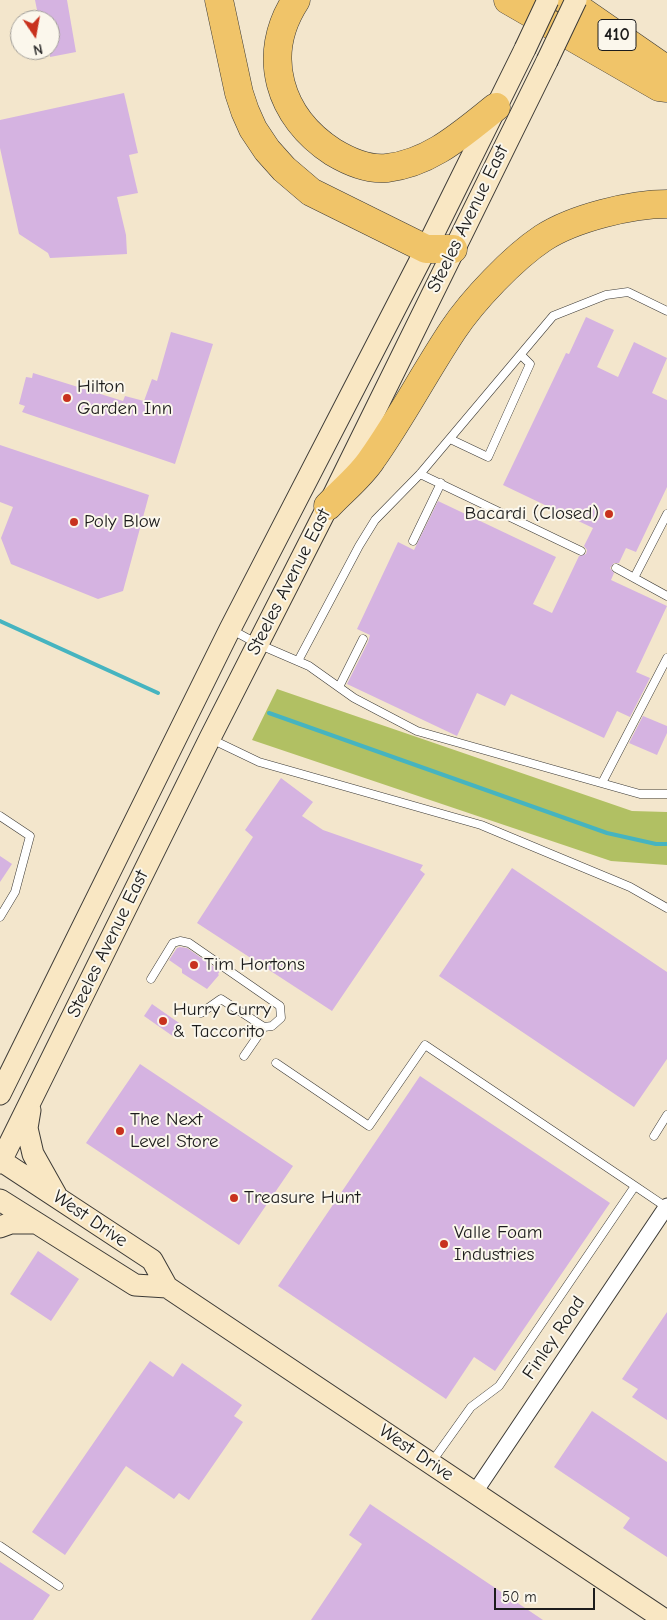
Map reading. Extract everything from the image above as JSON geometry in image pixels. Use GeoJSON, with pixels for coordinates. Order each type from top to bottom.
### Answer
{"type":"FeatureCollection","features":[{"type":"Feature","properties":{"kind":"highway"},"geometry":{"type":"LineString","coordinates":[[219,0],[238,93],[253,129],[267,150],[284,169],[311,192],[426,249],[453,249]]}},
{"type":"Feature","properties":{"kind":"highway"},"geometry":{"type":"LineString","coordinates":[[296,0],[279,39],[278,67],[282,89],[297,120],[324,146],[339,155],[371,167],[386,168],[424,158],[440,149],[496,107]]}},
{"type":"Feature","properties":{"kind":"highway"},"geometry":{"type":"LineString","coordinates":[[508,0],[659,87],[667,88]]}},
{"type":"Feature","properties":{"kind":"highway","name":"410"},"geometry":{"type":"LineString","coordinates":[[566,0],[667,70]]}},
{"type":"Feature","properties":{"kind":"highway"},"geometry":{"type":"LineString","coordinates":[[328,506],[371,461],[454,328],[482,294],[521,256],[544,237],[588,219],[624,209],[652,204],[667,204]]}},
{"type":"Feature","properties":{"kind":"main road","name":"Steeles Avenue East"},"geometry":{"type":"LineString","coordinates":[[2,1087],[230,629],[426,249],[548,0]]}},
{"type":"Feature","properties":{"kind":"main road","name":"Steeles Avenue East"},"geometry":{"type":"LineString","coordinates":[[0,1161],[210,738],[328,506],[576,0]]}},
{"type":"Feature","properties":{"kind":"main road"},"geometry":{"type":"LineString","coordinates":[[33,1096],[27,1128],[34,1154],[58,1197]]}},
{"type":"Feature","properties":{"kind":"main road","name":"West Drive"},"geometry":{"type":"LineString","coordinates":[[0,1161],[152,1260],[167,1287],[665,1620]]}},
{"type":"Feature","properties":{"kind":"main road","name":"West Drive"},"geometry":{"type":"LineString","coordinates":[[0,1200],[134,1285],[167,1287]]}},
{"type":"Feature","properties":{"kind":"main road"},"geometry":{"type":"LineString","coordinates":[[0,1226],[11,1223],[34,1223]]}},
{"type":"Feature","properties":{"kind":"street","name":"Finley Road"},"geometry":{"type":"LineString","coordinates":[[475,1492],[667,1206]]}},
{"type":"Feature","properties":{"kind":"lane"},"geometry":{"type":"LineString","coordinates":[[298,661],[359,546],[375,520],[420,474],[553,316],[606,295],[628,292],[667,312]]}},
{"type":"Feature","properties":{"kind":"lane"},"geometry":{"type":"LineString","coordinates":[[450,439],[488,457],[530,364],[520,355]]}},
{"type":"Feature","properties":{"kind":"lane"},"geometry":{"type":"LineString","coordinates":[[420,474],[582,551]]}},
{"type":"Feature","properties":{"kind":"lane"},"geometry":{"type":"LineString","coordinates":[[413,541],[441,484]]}},
{"type":"Feature","properties":{"kind":"lane"},"geometry":{"type":"LineString","coordinates":[[634,578],[667,514]]}},
{"type":"Feature","properties":{"kind":"lane"},"geometry":{"type":"LineString","coordinates":[[616,568],[667,596]]}},
{"type":"Feature","properties":{"kind":"lane"},"geometry":{"type":"LineString","coordinates":[[230,629],[258,644],[309,666],[354,698],[417,731],[640,794],[667,794]]}},
{"type":"Feature","properties":{"kind":"lane"},"geometry":{"type":"LineString","coordinates":[[339,687],[363,639]]}},
{"type":"Feature","properties":{"kind":"lane"},"geometry":{"type":"LineString","coordinates":[[602,783],[667,658]]}},
{"type":"Feature","properties":{"kind":"lane"},"geometry":{"type":"LineString","coordinates":[[210,738],[259,762],[481,826],[630,887],[667,908]]}},
{"type":"Feature","properties":{"kind":"lane"},"geometry":{"type":"LineString","coordinates":[[0,816],[30,836],[15,892],[0,917]]}},
{"type":"Feature","properties":{"kind":"lane"},"geometry":{"type":"LineString","coordinates":[[151,979],[174,943],[180,941],[189,943],[280,1006],[280,1018],[272,1026],[264,1027],[221,999],[212,1007],[201,1012]]}},
{"type":"Feature","properties":{"kind":"lane"},"geometry":{"type":"LineString","coordinates":[[244,1056],[264,1027]]}},
{"type":"Feature","properties":{"kind":"lane"},"geometry":{"type":"LineString","coordinates":[[276,1063],[369,1126],[425,1045],[667,1206]]}},
{"type":"Feature","properties":{"kind":"lane"},"geometry":{"type":"LineString","coordinates":[[654,1136],[667,1115]]}},
{"type":"Feature","properties":{"kind":"lane"},"geometry":{"type":"LineString","coordinates":[[431,1463],[471,1407],[498,1386],[635,1186]]}},
{"type":"Feature","properties":{"kind":"lane"},"geometry":{"type":"LineString","coordinates":[[0,1546],[59,1586]]}},
{"type":"Feature","properties":{"kind":"green space"},"geometry":{"type":"Polygon","coordinates":[[[277,689],[632,811],[667,812],[667,865],[611,861],[252,740],[277,689]]]}},
{"type":"Feature","properties":{"kind":"building"},"geometry":{"type":"Polygon","coordinates":[[[35,0],[67,0],[76,52],[60,55],[60,10],[37,10],[35,0]]]}},
{"type":"Feature","properties":{"kind":"building"},"geometry":{"type":"Polygon","coordinates":[[[124,93],[138,153],[129,155],[138,193],[117,197],[126,235],[127,254],[50,258],[48,253],[19,234],[0,148],[0,120],[124,93]]]}},
{"type":"Feature","properties":{"kind":"building","name":"Bacardi (Closed)"},"geometry":{"type":"Polygon","coordinates":[[[586,317],[614,330],[597,367],[618,377],[634,342],[667,358],[652,393],[667,400],[667,487],[636,552],[626,548],[619,563],[614,563],[610,568],[614,573],[611,580],[667,606],[636,672],[650,678],[630,717],[617,711],[604,738],[511,694],[505,706],[477,693],[457,736],[347,684],[370,635],[357,629],[398,542],[414,550],[438,501],[556,557],[533,604],[552,613],[579,556],[586,554],[587,550],[584,546],[593,528],[503,485],[566,353],[569,354],[586,317]]]}},
{"type":"Feature","properties":{"kind":"building","name":"Hilton Garden Inn"},"geometry":{"type":"Polygon","coordinates":[[[171,332],[213,344],[175,464],[22,412],[25,406],[19,404],[26,377],[32,378],[33,373],[123,401],[125,396],[144,401],[152,379],[157,381],[171,332]]]}},
{"type":"Feature","properties":{"kind":"building","name":"Poly Blow"},"geometry":{"type":"Polygon","coordinates":[[[0,445],[149,495],[123,591],[98,599],[11,564],[1,538],[13,507],[0,502],[0,445]]]}},
{"type":"Feature","properties":{"kind":"building"},"geometry":{"type":"Polygon","coordinates":[[[643,716],[667,726],[667,733],[657,755],[629,743],[643,716]]]}},
{"type":"Feature","properties":{"kind":"building"},"geometry":{"type":"Polygon","coordinates":[[[281,778],[313,802],[302,816],[323,830],[423,865],[420,870],[425,874],[332,1011],[197,923],[253,837],[245,830],[281,778]]]}},
{"type":"Feature","properties":{"kind":"building"},"geometry":{"type":"Polygon","coordinates":[[[0,856],[12,864],[0,882],[0,856]]]}},
{"type":"Feature","properties":{"kind":"building"},"geometry":{"type":"Polygon","coordinates":[[[512,868],[667,972],[667,1059],[634,1107],[439,976],[512,868]]]}},
{"type":"Feature","properties":{"kind":"building","name":"Tim Hortons"},"geometry":{"type":"Polygon","coordinates":[[[177,948],[187,948],[220,971],[219,975],[207,989],[182,973],[182,969],[169,960],[177,948]]]}},
{"type":"Feature","properties":{"kind":"building","name":"Hurry Curry & Taccorito"},"geometry":{"type":"Polygon","coordinates":[[[152,1004],[182,1025],[174,1037],[144,1016],[152,1004]]]}},
{"type":"Feature","properties":{"kind":"building"},"geometry":{"type":"Polygon","coordinates":[[[140,1064],[293,1166],[239,1245],[86,1143],[140,1064]]]}},
{"type":"Feature","properties":{"kind":"building","name":"Valle Foam Industries"},"geometry":{"type":"Polygon","coordinates":[[[420,1076],[610,1203],[495,1371],[474,1357],[446,1399],[278,1286],[420,1076]]]}},
{"type":"Feature","properties":{"kind":"building"},"geometry":{"type":"Polygon","coordinates":[[[38,1251],[79,1279],[51,1321],[10,1294],[38,1251]]]}},
{"type":"Feature","properties":{"kind":"building"},"geometry":{"type":"Polygon","coordinates":[[[667,1312],[667,1420],[632,1397],[638,1389],[622,1379],[667,1312]]]}},
{"type":"Feature","properties":{"kind":"building"},"geometry":{"type":"Polygon","coordinates":[[[150,1361],[173,1377],[182,1363],[242,1405],[234,1416],[243,1422],[189,1500],[179,1493],[174,1499],[126,1466],[65,1555],[32,1532],[150,1361]]]}},
{"type":"Feature","properties":{"kind":"building"},"geometry":{"type":"Polygon","coordinates":[[[592,1411],[667,1462],[667,1557],[623,1528],[630,1518],[554,1467],[592,1411]]]}},
{"type":"Feature","properties":{"kind":"building"},"geometry":{"type":"Polygon","coordinates":[[[370,1504],[543,1620],[311,1620],[362,1544],[349,1535],[370,1504]]]}},
{"type":"Feature","properties":{"kind":"building"},"geometry":{"type":"Polygon","coordinates":[[[0,1562],[50,1595],[33,1620],[0,1620],[0,1562]]]}},
{"type":"Feature","properties":{"kind":"waterway"},"geometry":{"type":"LineString","coordinates":[[0,621],[158,693]]}},
{"type":"Feature","properties":{"kind":"waterway"},"geometry":{"type":"LineString","coordinates":[[269,713],[607,833],[656,844],[667,844]]}},
{"type":"Feature","properties":{"kind":"place","name":"Hilton Garden Inn"},"geometry":{"type":"Point","coordinates":[67,398]}},
{"type":"Feature","properties":{"kind":"place","name":"Bacardi (Closed)"},"geometry":{"type":"Point","coordinates":[609,514]}},
{"type":"Feature","properties":{"kind":"place","name":"Poly Blow"},"geometry":{"type":"Point","coordinates":[74,522]}},
{"type":"Feature","properties":{"kind":"place","name":"Tim Hortons"},"geometry":{"type":"Point","coordinates":[194,965]}},
{"type":"Feature","properties":{"kind":"place","name":"Hurry Curry & Taccorito"},"geometry":{"type":"Point","coordinates":[163,1021]}},
{"type":"Feature","properties":{"kind":"place","name":"The Next Level Store"},"geometry":{"type":"Point","coordinates":[120,1131]}},
{"type":"Feature","properties":{"kind":"place","name":"Treasure Hunt"},"geometry":{"type":"Point","coordinates":[234,1198]}},
{"type":"Feature","properties":{"kind":"place","name":"Valle Foam Industries"},"geometry":{"type":"Point","coordinates":[444,1244]}}]}
